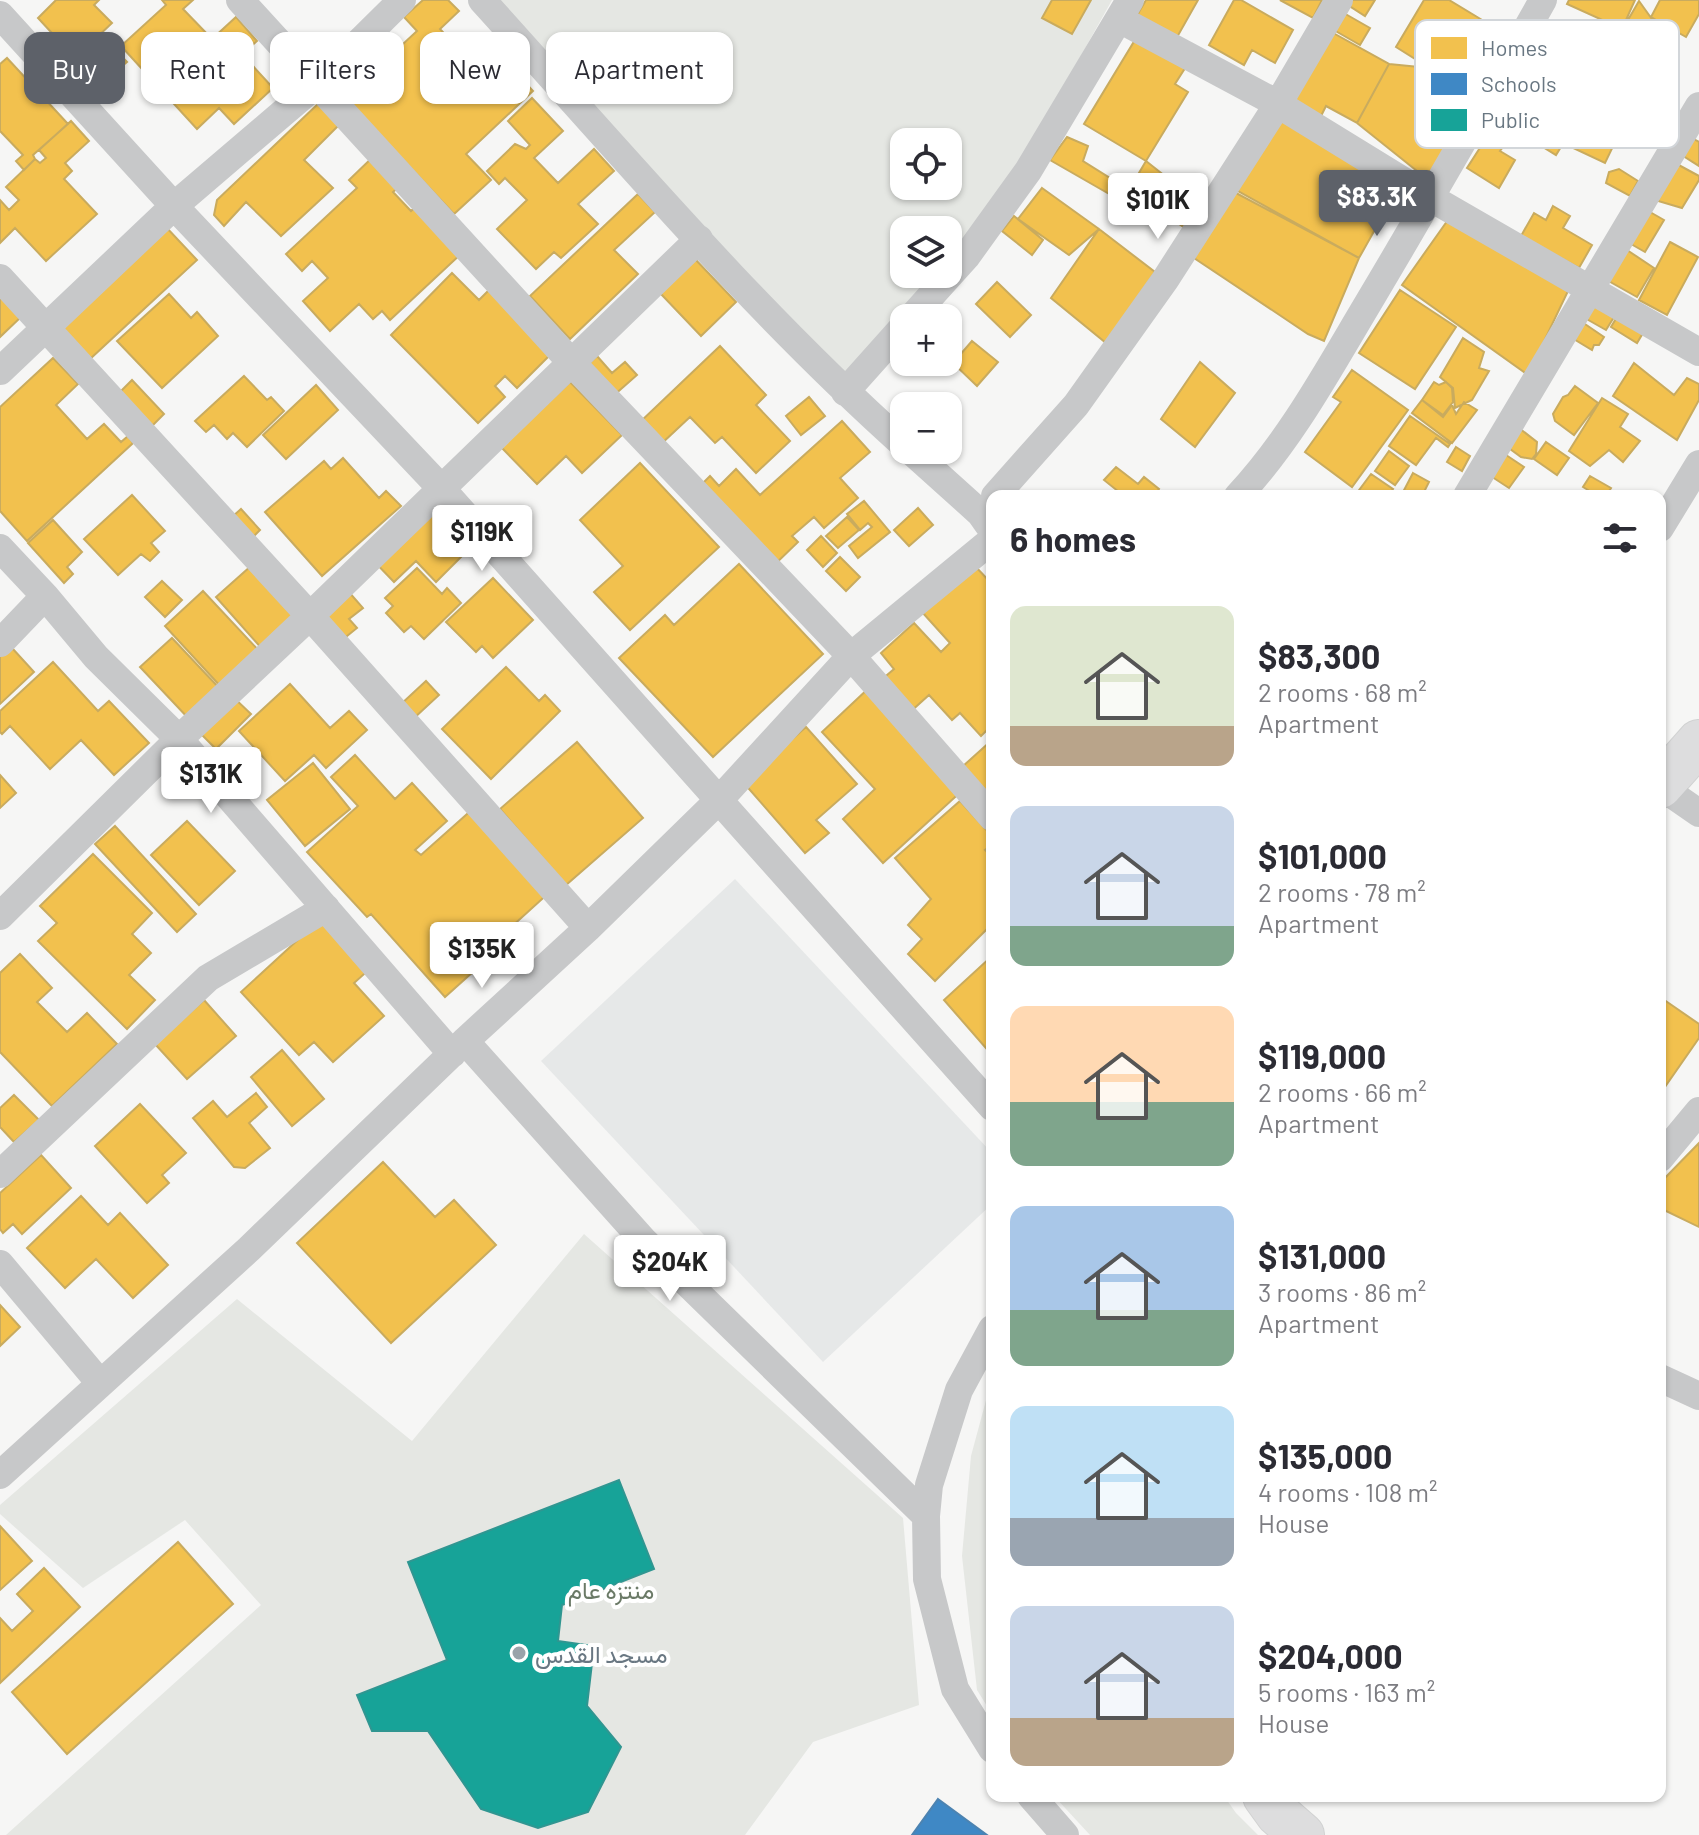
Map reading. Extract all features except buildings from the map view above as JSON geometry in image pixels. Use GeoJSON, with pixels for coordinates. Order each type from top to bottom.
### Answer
{"type":"FeatureCollection","features":[{"type":"Feature","properties":{"kind":"main road"},"geometry":{"type":"LineString","coordinates":[[1666,779],[1699,742]]}},
{"type":"Feature","properties":{"kind":"main road"},"geometry":{"type":"LineString","coordinates":[[1269,1802],[1302,1835]]}},
{"type":"Feature","properties":{"kind":"street"},"geometry":{"type":"LineString","coordinates":[[240,0],[270,32]]}},
{"type":"Feature","properties":{"kind":"street"},"geometry":{"type":"LineString","coordinates":[[370,32],[402,0]]}},
{"type":"Feature","properties":{"kind":"street"},"geometry":{"type":"LineString","coordinates":[[482,0],[699,239],[845,392],[890,432]]}},
{"type":"Feature","properties":{"kind":"street"},"geometry":{"type":"LineString","coordinates":[[1006,490],[1076,405],[1165,280],[1278,104],[1339,0]]}},
{"type":"Feature","properties":{"kind":"street"},"geometry":{"type":"LineString","coordinates":[[1532,20],[1543,0]]}},
{"type":"Feature","properties":{"kind":"street"},"geometry":{"type":"LineString","coordinates":[[924,304],[966,257],[1028,171],[1124,10],[1431,198],[1699,352]]}},
{"type":"Feature","properties":{"kind":"street"},"geometry":{"type":"LineString","coordinates":[[0,15],[174,206],[441,488],[986,1100]]}},
{"type":"Feature","properties":{"kind":"street"},"geometry":{"type":"LineString","coordinates":[[0,371],[174,206],[293,104]]}},
{"type":"Feature","properties":{"kind":"street"},"geometry":{"type":"LineString","coordinates":[[337,104],[571,362],[851,656],[986,810]]}},
{"type":"Feature","properties":{"kind":"street"},"geometry":{"type":"LineString","coordinates":[[1679,139],[1699,106]]}},
{"type":"Feature","properties":{"kind":"street"},"geometry":{"type":"LineString","coordinates":[[1244,490],[1265,467],[1297,422],[1459,148]]}},
{"type":"Feature","properties":{"kind":"street"},"geometry":{"type":"LineString","coordinates":[[1471,490],[1674,148]]}},
{"type":"Feature","properties":{"kind":"street"},"geometry":{"type":"LineString","coordinates":[[0,916],[179,739],[699,239]]}},
{"type":"Feature","properties":{"kind":"street"},"geometry":{"type":"LineString","coordinates":[[0,278],[310,616],[588,928]]}},
{"type":"Feature","properties":{"kind":"street"},"geometry":{"type":"LineString","coordinates":[[845,392],[890,342]]}},
{"type":"Feature","properties":{"kind":"street"},"geometry":{"type":"LineString","coordinates":[[929,464],[986,506]]}},
{"type":"Feature","properties":{"kind":"street"},"geometry":{"type":"LineString","coordinates":[[1666,518],[1699,464]]}},
{"type":"Feature","properties":{"kind":"street"},"geometry":{"type":"LineString","coordinates":[[0,1475],[249,1249],[588,928],[720,799],[851,656],[986,545]]}},
{"type":"Feature","properties":{"kind":"street"},"geometry":{"type":"LineString","coordinates":[[0,548],[96,657],[179,739],[326,908],[644,1241],[926,1516]]}},
{"type":"Feature","properties":{"kind":"street"},"geometry":{"type":"LineString","coordinates":[[0,643],[45,596]]}},
{"type":"Feature","properties":{"kind":"street"},"geometry":{"type":"LineString","coordinates":[[1666,790],[1699,813]]}},
{"type":"Feature","properties":{"kind":"street"},"geometry":{"type":"LineString","coordinates":[[0,1174],[208,978],[326,908]]}},
{"type":"Feature","properties":{"kind":"street"},"geometry":{"type":"LineString","coordinates":[[1666,1151],[1699,1111]]}},
{"type":"Feature","properties":{"kind":"street"},"geometry":{"type":"LineString","coordinates":[[0,1264],[100,1383]]}},
{"type":"Feature","properties":{"kind":"street"},"geometry":{"type":"LineString","coordinates":[[986,1340],[959,1390],[929,1485],[926,1516],[927,1579],[955,1689],[986,1739]]}},
{"type":"Feature","properties":{"kind":"street"},"geometry":{"type":"LineString","coordinates":[[1666,1381],[1699,1396]]}},
{"type":"Feature","properties":{"kind":"street"},"geometry":{"type":"LineString","coordinates":[[1036,1802],[1065,1835]]}},
{"type":"Feature","properties":{"kind":"shaded area"},"geometry":{"type":"Polygon","coordinates":[[[735,879],[986,1147],[986,1210],[823,1362],[541,1061],[735,879]]]}},
{"type":"Feature","properties":{"kind":"green space"},"geometry":{"type":"Polygon","coordinates":[[[488,0],[1112,0],[1030,147],[962,247],[962,216],[890,216],[890,288],[928,288],[914,304],[890,304],[890,331],[850,375],[839,375],[585,104],[733,104],[733,32],[546,32],[546,62],[530,45],[530,32],[518,32],[488,0]]]}},
{"type":"Feature","properties":{"kind":"green space","name":"منتزه عام"},"geometry":{"type":"Polygon","coordinates":[[[584,1234],[903,1518],[919,1705],[813,1742],[745,1835],[6,1835],[261,1605],[185,1520],[83,1588],[0,1514],[0,1505],[237,1299],[412,1441],[584,1234]]]}},
{"type":"Feature","properties":{"kind":"green space"},"geometry":{"type":"Polygon","coordinates":[[[986,1400],[986,1704],[977,1690],[962,1556],[971,1456],[986,1400]]]}},
{"type":"Feature","properties":{"kind":"green space"},"geometry":{"type":"Polygon","coordinates":[[[1060,1802],[1228,1802],[1258,1835],[1090,1835],[1060,1802]]]}},
{"type":"Feature","properties":{"kind":"place","name":"مسجد القدس"},"geometry":{"type":"Point","coordinates":[519,1653]}}]}
